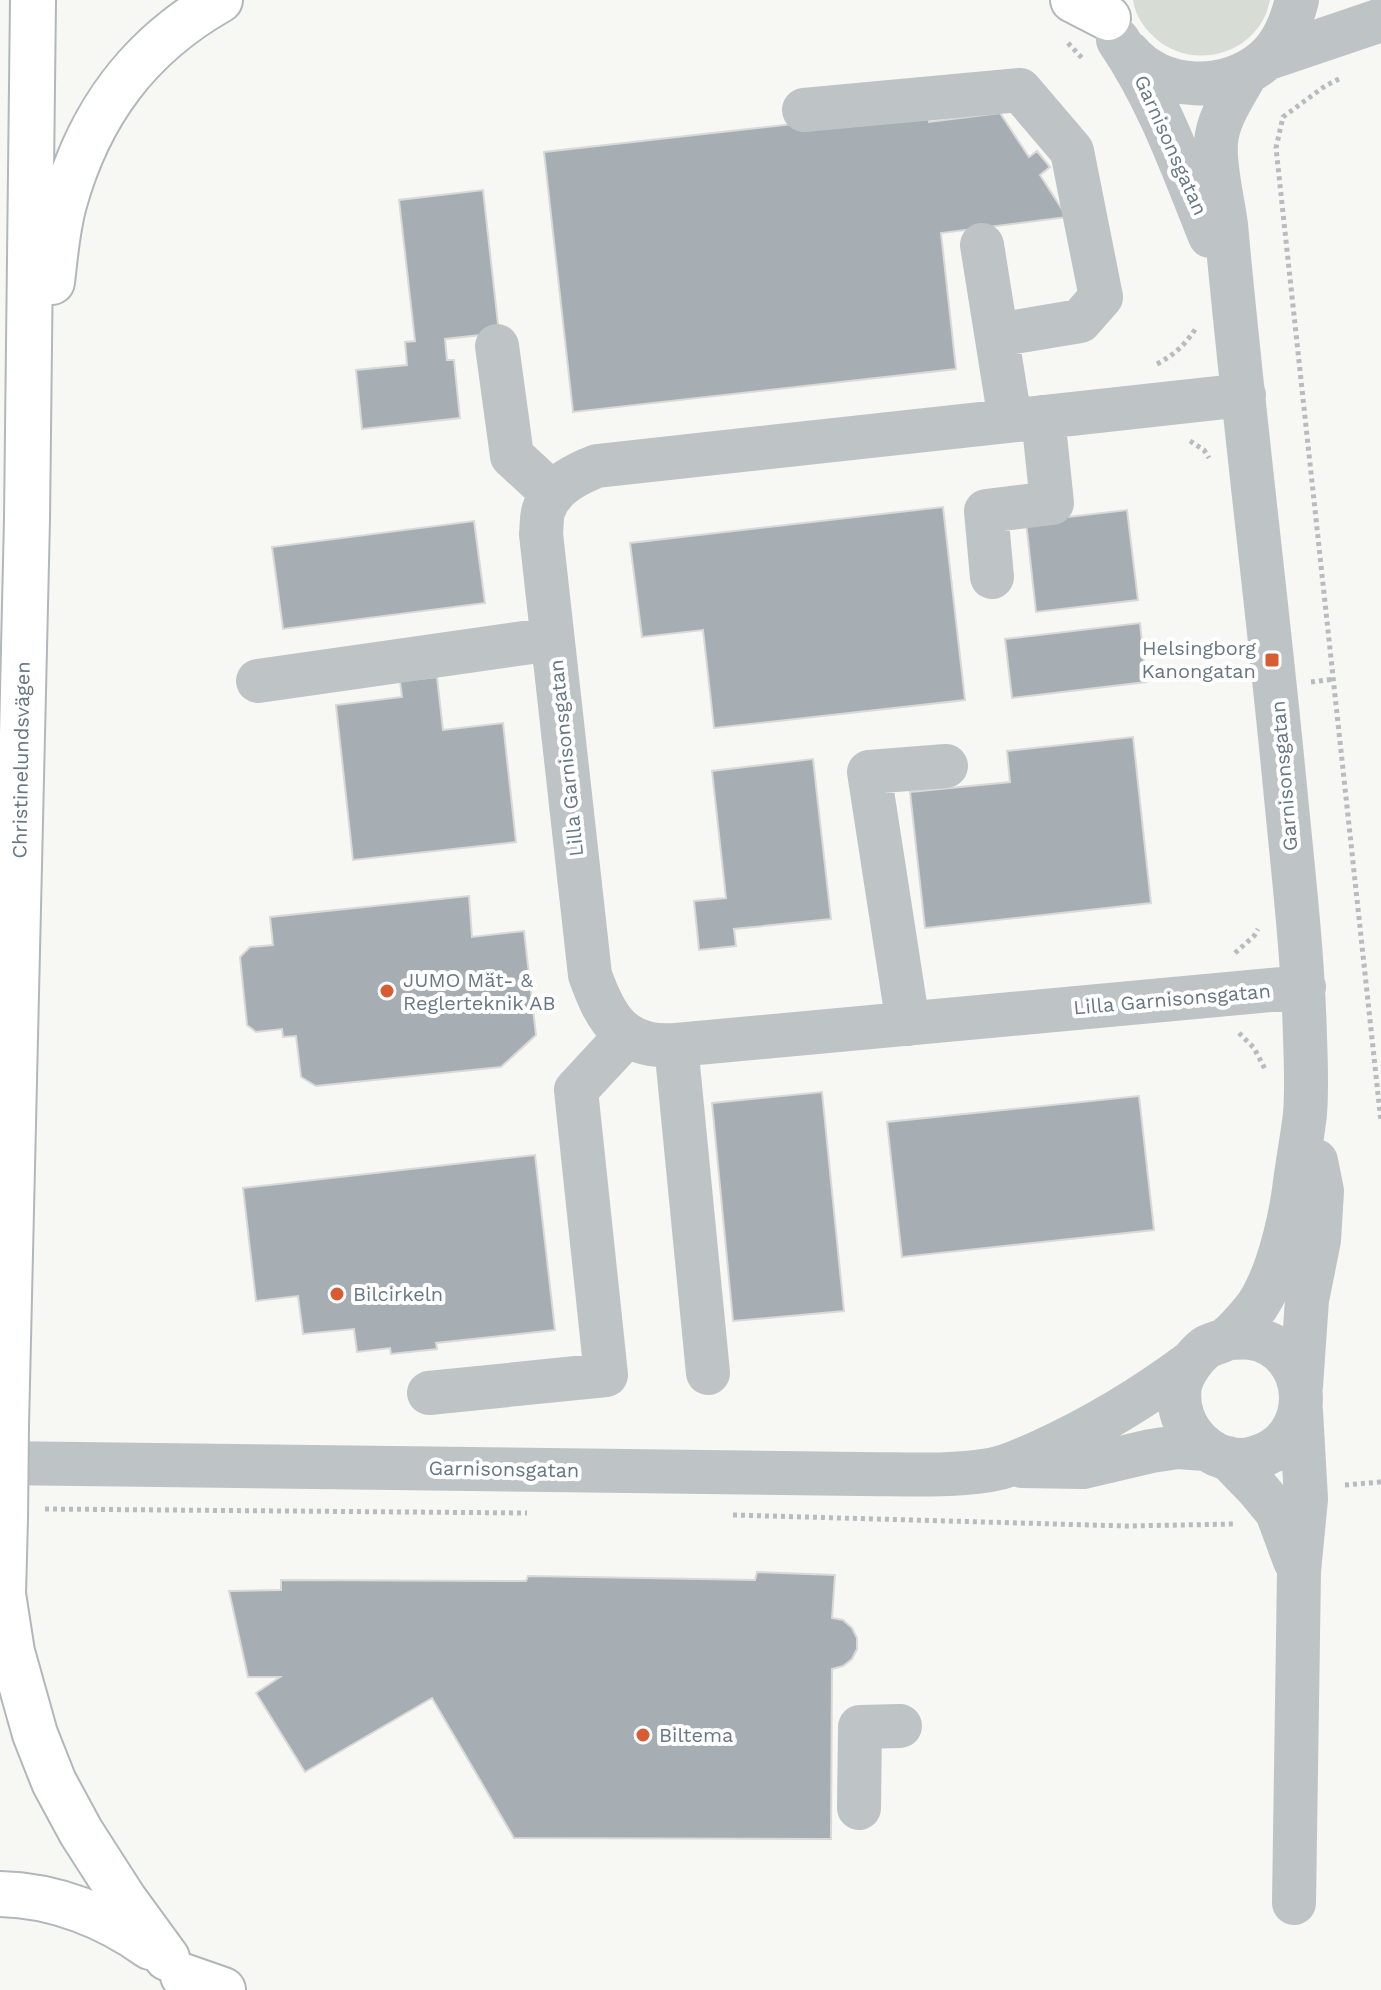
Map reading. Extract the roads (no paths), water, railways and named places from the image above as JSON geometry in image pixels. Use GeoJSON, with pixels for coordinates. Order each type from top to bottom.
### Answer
{"type":"FeatureCollection","features":[{"type":"Feature","properties":{"kind":"main road","name":"Christinelundsvägen"},"geometry":{"type":"LineString","coordinates":[[33,0],[27,519],[3,1444],[3,1594],[12,1652],[35,1734],[54,1782],[81,1832],[124,1899],[192,1979]]}},
{"type":"Feature","properties":{"kind":"main road"},"geometry":{"type":"LineString","coordinates":[[27,519],[55,257],[64,205],[81,158],[98,120],[143,58],[195,14],[220,0]]}},
{"type":"Feature","properties":{"kind":"main road"},"geometry":{"type":"LineString","coordinates":[[0,1894],[34,1898],[84,1910],[127,1931],[192,1979]]}},
{"type":"Feature","properties":{"kind":"street","name":"Garnisonsgatan"},"geometry":{"type":"LineString","coordinates":[[1216,310],[1226,225],[1216,142],[1223,116],[1257,66],[1280,42],[1291,22],[1297,0]]}},
{"type":"Feature","properties":{"kind":"street"},"geometry":{"type":"LineString","coordinates":[[1093,26],[1153,73],[1201,85],[1225,82],[1257,66],[1381,20]]}},
{"type":"Feature","properties":{"kind":"street","name":"Garnisonsgatan"},"geometry":{"type":"LineString","coordinates":[[3,1444],[860,1474],[988,1471],[1008,1466],[1104,1421],[1163,1383],[1206,1347],[1228,1338],[1257,1305],[1274,1269],[1291,1207],[1305,1112],[1304,987],[1244,395],[1216,310],[1174,146],[1136,66],[1093,26]]}},
{"type":"Feature","properties":{"kind":"street"},"geometry":{"type":"LineString","coordinates":[[804,110],[1020,90],[1072,151],[1101,297],[1080,321],[997,335]]}},
{"type":"Feature","properties":{"kind":"street"},"geometry":{"type":"LineString","coordinates":[[982,245],[997,335],[1052,503],[986,511],[992,577]]}},
{"type":"Feature","properties":{"kind":"street"},"geometry":{"type":"LineString","coordinates":[[497,346],[512,456],[553,494],[574,475],[597,466],[1244,395]]}},
{"type":"Feature","properties":{"kind":"street","name":"Lilla Garnisonsgatan"},"geometry":{"type":"LineString","coordinates":[[553,494],[543,510],[541,534],[590,975],[600,1004],[616,1027],[627,1035],[649,1044],[676,1045],[1304,987]]}},
{"type":"Feature","properties":{"kind":"street"},"geometry":{"type":"LineString","coordinates":[[258,681],[552,639]]}},
{"type":"Feature","properties":{"kind":"street"},"geometry":{"type":"LineString","coordinates":[[908,1024],[869,772],[946,766]]}},
{"type":"Feature","properties":{"kind":"street"},"geometry":{"type":"LineString","coordinates":[[429,1393],[606,1375],[576,1090],[627,1035]]}},
{"type":"Feature","properties":{"kind":"street"},"geometry":{"type":"LineString","coordinates":[[676,1045],[708,1373]]}},
{"type":"Feature","properties":{"kind":"street","name":"Garnisonsgatan"},"geometry":{"type":"LineString","coordinates":[[1008,1466],[1083,1467],[1178,1447],[1252,1459],[1274,1450],[1292,1433],[1301,1399],[1307,1300],[1319,1240],[1322,1191],[1305,1112]]}},
{"type":"Feature","properties":{"kind":"street"},"geometry":{"type":"LineString","coordinates":[[1228,1338],[1252,1338],[1274,1347],[1291,1364],[1301,1399],[1306,1499],[1299,1571],[1294,1903]]}},
{"type":"Feature","properties":{"kind":"street"},"geometry":{"type":"LineString","coordinates":[[1190,1363],[1180,1385],[1180,1409],[1188,1432],[1257,1488],[1277,1512],[1299,1571]]}},
{"type":"Feature","properties":{"kind":"street"},"geometry":{"type":"LineString","coordinates":[[859,1808],[860,1727],[900,1726]]}},
{"type":"Feature","properties":{"kind":"place","name":"Helsingborg Kanongatan"},"geometry":{"type":"Point","coordinates":[1272,660]}},
{"type":"Feature","properties":{"kind":"place","name":"JUMO Mät- & Reglerteknik AB"},"geometry":{"type":"Point","coordinates":[387,991]}},
{"type":"Feature","properties":{"kind":"place","name":"Bilcirkeln"},"geometry":{"type":"Point","coordinates":[337,1294]}},
{"type":"Feature","properties":{"kind":"place","name":"Biltema"},"geometry":{"type":"Point","coordinates":[643,1735]}}]}
